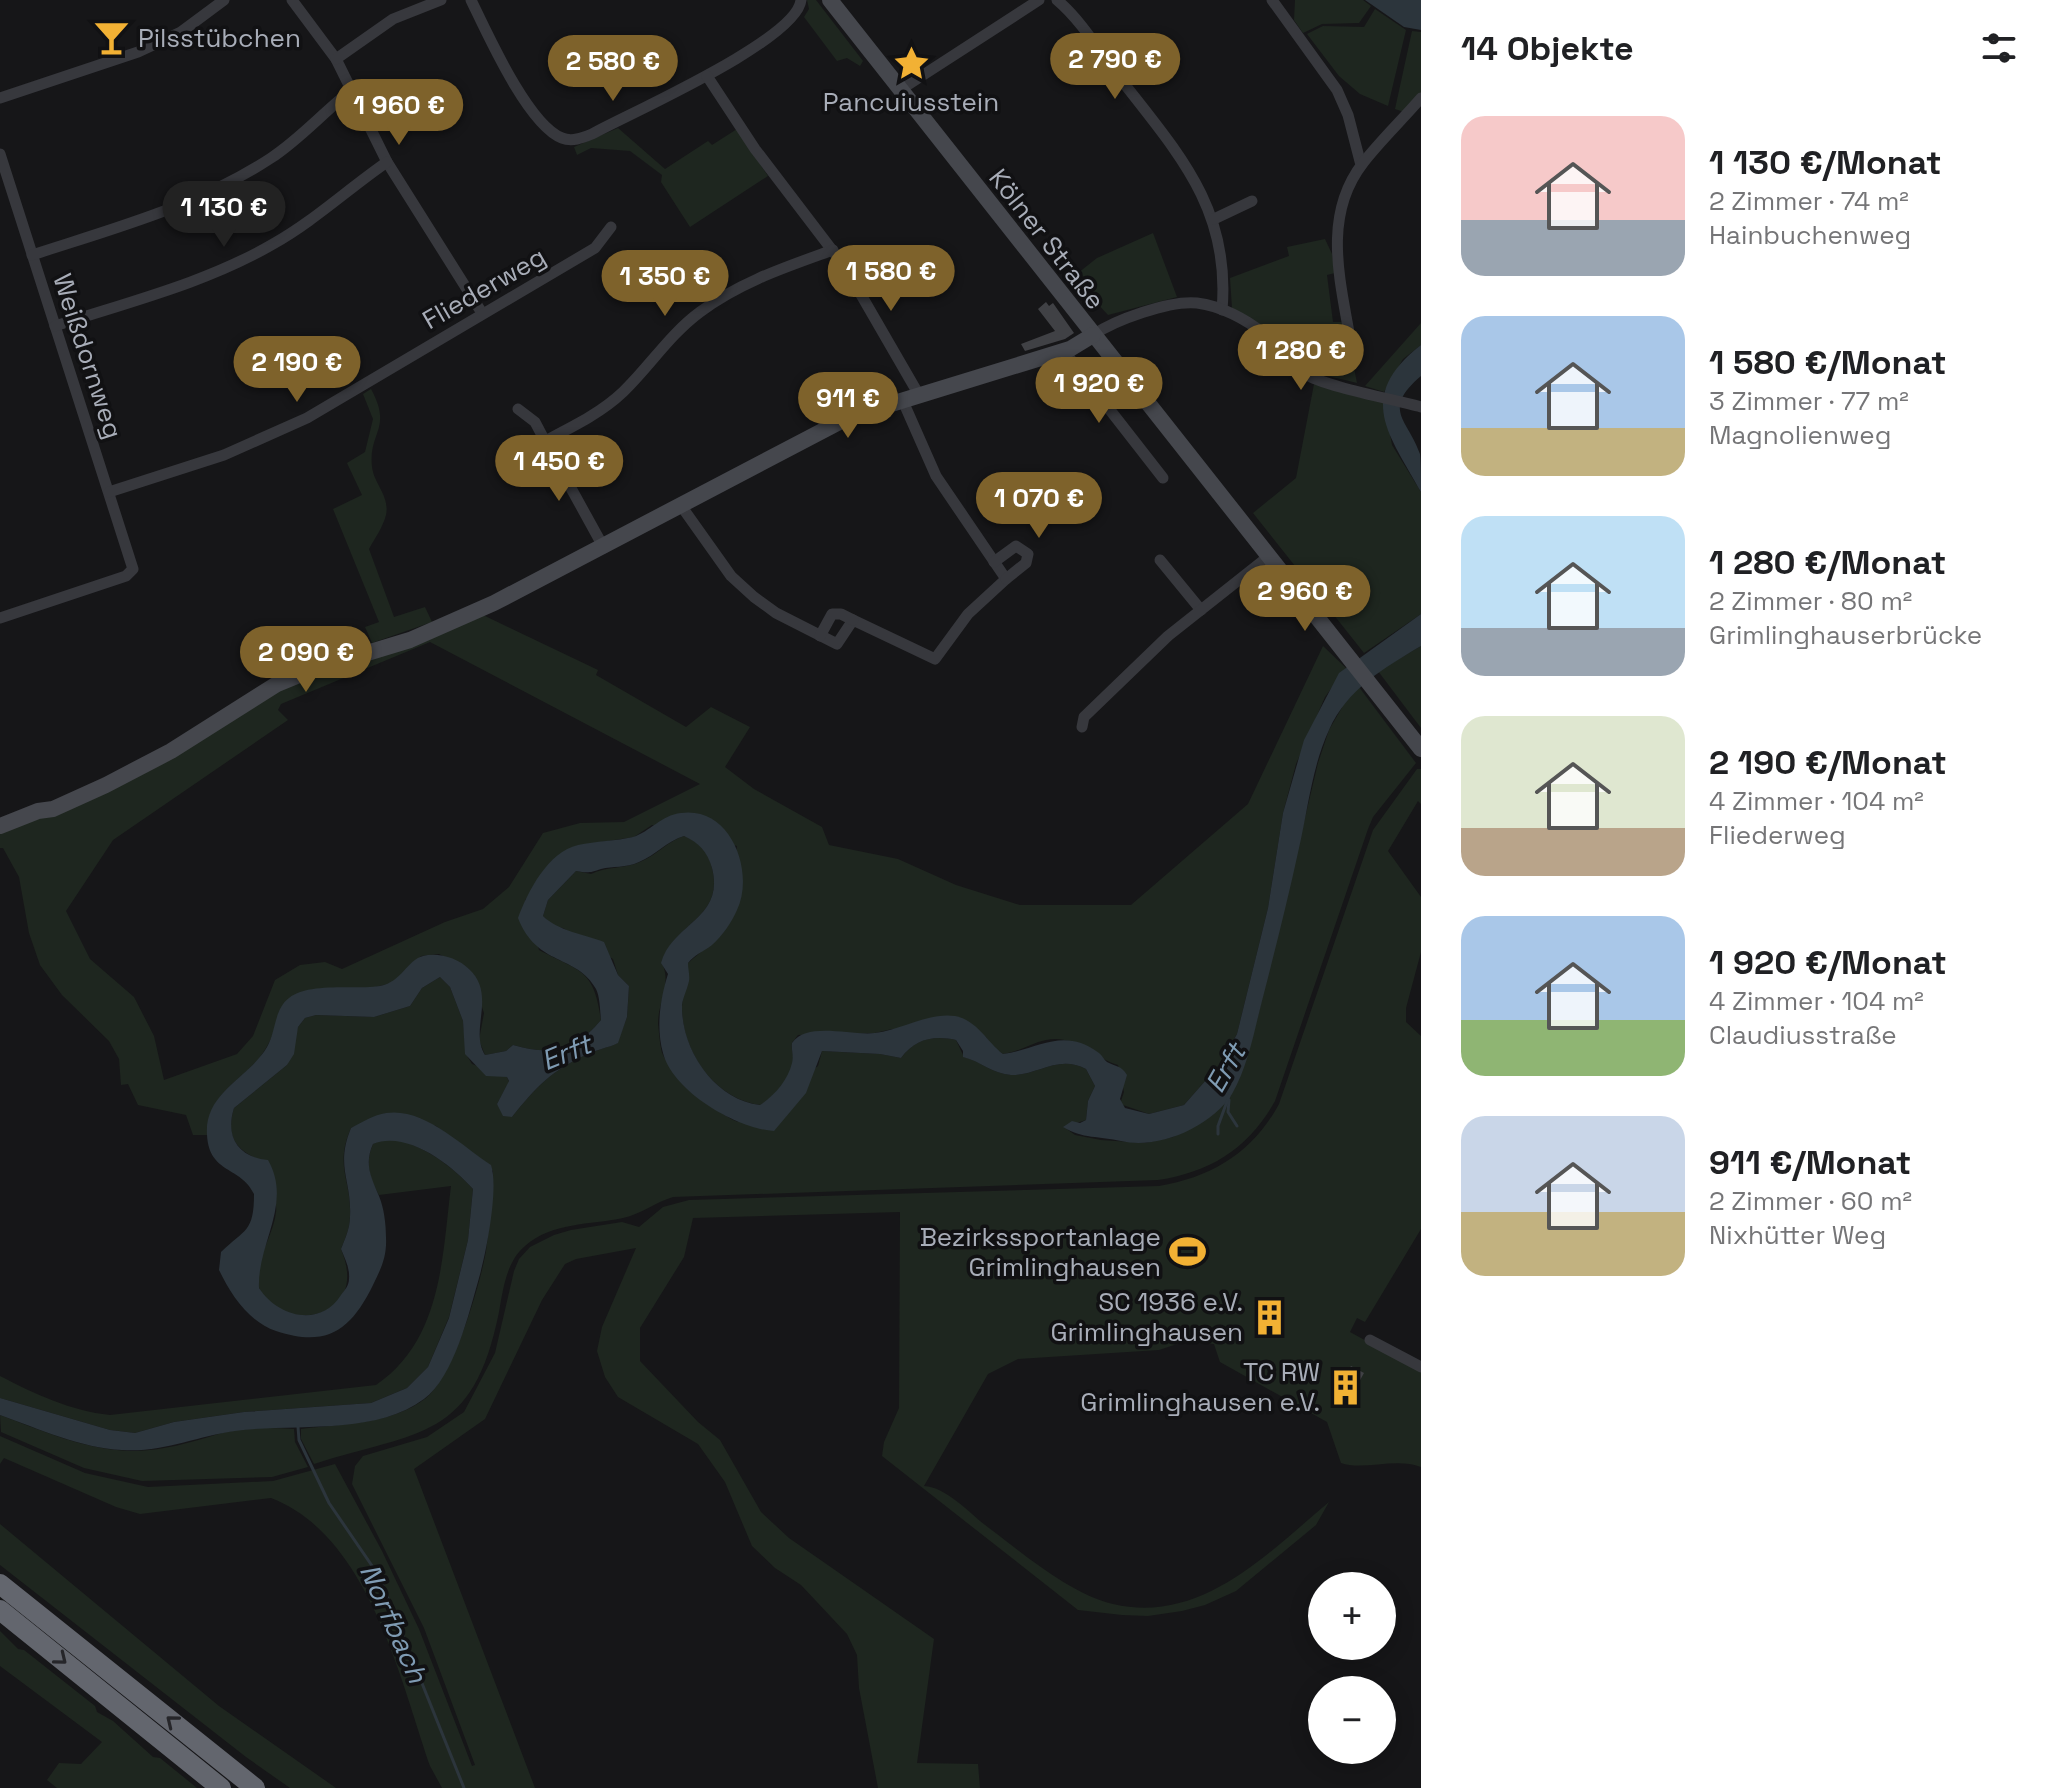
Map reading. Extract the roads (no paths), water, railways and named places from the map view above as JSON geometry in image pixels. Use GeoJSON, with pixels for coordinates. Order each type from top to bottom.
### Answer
{"type":"FeatureCollection","features":[{"type":"Feature","properties":{"kind":"highway"},"geometry":{"type":"LineString","coordinates":[[0,1584],[255,1788]]}},
{"type":"Feature","properties":{"kind":"highway"},"geometry":{"type":"LineString","coordinates":[[0,1610],[221,1788]]}},
{"type":"Feature","properties":{"kind":"highway"},"geometry":{"type":"LineString","coordinates":[[233,1770],[263,1788]]}},
{"type":"Feature","properties":{"kind":"main road","name":"Kölner Straße"},"geometry":{"type":"LineString","coordinates":[[830,0],[1421,749]]}},
{"type":"Feature","properties":{"kind":"main road"},"geometry":{"type":"LineString","coordinates":[[0,826],[38,811],[53,809],[106,785],[204,731],[277,684],[435,630],[604,548],[849,417],[910,397],[969,383],[1064,351],[1093,335]]}},
{"type":"Feature","properties":{"kind":"street"},"geometry":{"type":"LineString","coordinates":[[0,98],[138,52],[181,32],[224,0]]}},
{"type":"Feature","properties":{"kind":"street"},"geometry":{"type":"LineString","coordinates":[[292,0],[336,59],[387,162],[482,313]]}},
{"type":"Feature","properties":{"kind":"street"},"geometry":{"type":"LineString","coordinates":[[336,59],[393,19],[441,0]]}},
{"type":"Feature","properties":{"kind":"street"},"geometry":{"type":"LineString","coordinates":[[471,0],[528,103],[542,123],[564,139],[579,139],[592,134],[707,76],[766,39],[801,4]]}},
{"type":"Feature","properties":{"kind":"street"},"geometry":{"type":"LineString","coordinates":[[900,90],[1039,0]]}},
{"type":"Feature","properties":{"kind":"street"},"geometry":{"type":"LineString","coordinates":[[1057,0],[1193,175],[1214,219],[1223,260],[1222,310]]}},
{"type":"Feature","properties":{"kind":"street"},"geometry":{"type":"LineString","coordinates":[[1272,0],[1343,101],[1361,165]]}},
{"type":"Feature","properties":{"kind":"street"},"geometry":{"type":"LineString","coordinates":[[707,76],[755,149],[833,250],[910,397],[936,476],[1006,579]]}},
{"type":"Feature","properties":{"kind":"street"},"geometry":{"type":"LineString","coordinates":[[32,255],[160,213],[221,187],[273,157],[342,98],[352,93]]}},
{"type":"Feature","properties":{"kind":"street"},"geometry":{"type":"LineString","coordinates":[[1274,342],[1351,344],[1338,262],[1337,228],[1343,199],[1361,165],[1421,98]]}},
{"type":"Feature","properties":{"kind":"street","name":"Weißdornweg"},"geometry":{"type":"LineString","coordinates":[[0,154],[133,563],[132,571],[0,618]]}},
{"type":"Feature","properties":{"kind":"street"},"geometry":{"type":"LineString","coordinates":[[55,326],[193,280],[251,256],[305,224],[387,162]]}},
{"type":"Feature","properties":{"kind":"street"},"geometry":{"type":"LineString","coordinates":[[1214,219],[1252,201]]}},
{"type":"Feature","properties":{"kind":"street","name":"Fliederweg"},"geometry":{"type":"LineString","coordinates":[[109,492],[224,455],[307,418],[595,248],[611,227]]}},
{"type":"Feature","properties":{"kind":"street"},"geometry":{"type":"LineString","coordinates":[[545,441],[611,403],[665,343],[719,299],[767,274],[833,250]]}},
{"type":"Feature","properties":{"kind":"street"},"geometry":{"type":"LineString","coordinates":[[1093,335],[1138,315],[1185,303],[1222,310],[1251,324],[1274,342],[1302,373],[1421,407]]}},
{"type":"Feature","properties":{"kind":"street"},"geometry":{"type":"LineString","coordinates":[[1064,351],[1163,478]]}},
{"type":"Feature","properties":{"kind":"street"},"geometry":{"type":"LineString","coordinates":[[518,409],[535,422],[604,548]]}},
{"type":"Feature","properties":{"kind":"street"},"geometry":{"type":"LineString","coordinates":[[682,507],[731,576],[776,613],[840,643],[853,620]]}},
{"type":"Feature","properties":{"kind":"street"},"geometry":{"type":"LineString","coordinates":[[820,636],[836,612],[935,659],[968,614],[1028,561],[1028,554],[1016,546],[994,562]]}},
{"type":"Feature","properties":{"kind":"street"},"geometry":{"type":"LineString","coordinates":[[1082,727],[1084,717],[1168,636],[1269,556]]}},
{"type":"Feature","properties":{"kind":"street"},"geometry":{"type":"LineString","coordinates":[[1160,560],[1201,610]]}},
{"type":"Feature","properties":{"kind":"street"},"geometry":{"type":"LineString","coordinates":[[1370,1340],[1421,1367]]}},
{"type":"Feature","properties":{"kind":"water"},"geometry":{"type":"Polygon","coordinates":[[[1365,0],[1421,0],[1421,30],[1404,27],[1365,0]]]}},
{"type":"Feature","properties":{"kind":"water"},"geometry":{"type":"Polygon","coordinates":[[[1421,345],[1421,376],[1402,398],[1400,406],[1404,423],[1420,454],[1421,492],[1390,434],[1384,417],[1383,399],[1388,382],[1400,364],[1421,345]]]}},
{"type":"Feature","properties":{"kind":"water","name":"Erft"},"geometry":{"type":"Polygon","coordinates":[[[1421,614],[1421,646],[1380,671],[1356,691],[1329,730],[1314,773],[1286,905],[1246,1060],[1232,1094],[1211,1117],[1197,1126],[1167,1139],[1136,1143],[1077,1134],[1063,1127],[1072,1121],[1080,1123],[1086,1120],[1088,1101],[1095,1086],[1086,1069],[1066,1064],[1021,1074],[1004,1074],[963,1057],[956,1040],[940,1038],[912,1046],[901,1058],[822,1051],[806,1093],[774,1131],[759,1129],[726,1116],[693,1094],[680,1081],[669,1067],[661,1043],[660,1014],[668,974],[661,963],[675,938],[704,910],[711,899],[714,885],[712,868],[705,852],[684,836],[634,864],[588,872],[576,871],[548,900],[543,916],[549,921],[604,942],[618,975],[629,986],[627,1017],[618,1043],[575,1060],[554,1073],[512,1117],[503,1116],[497,1104],[509,1081],[507,1077],[486,1076],[465,1054],[463,1021],[450,987],[440,977],[422,988],[410,1006],[374,1017],[316,1015],[305,1018],[298,1027],[294,1054],[287,1065],[234,1108],[231,1128],[236,1144],[249,1155],[268,1160],[275,1176],[276,1208],[263,1255],[259,1288],[277,1306],[299,1315],[322,1312],[332,1305],[348,1283],[348,1267],[341,1249],[350,1221],[344,1153],[351,1128],[386,1113],[414,1116],[442,1130],[491,1165],[491,1221],[470,1309],[444,1376],[424,1399],[404,1411],[358,1423],[235,1431],[137,1450],[76,1442],[0,1415],[0,1398],[110,1430],[135,1433],[174,1422],[244,1412],[371,1403],[407,1388],[428,1367],[449,1318],[468,1240],[473,1189],[453,1169],[413,1145],[386,1141],[373,1144],[370,1170],[381,1201],[386,1245],[383,1262],[365,1301],[346,1324],[323,1336],[294,1336],[276,1331],[249,1314],[229,1289],[219,1270],[221,1252],[250,1223],[254,1194],[241,1178],[213,1157],[207,1135],[213,1107],[267,1047],[280,1008],[289,998],[308,990],[388,984],[423,956],[441,955],[454,959],[477,979],[482,1001],[481,1045],[485,1055],[506,1051],[513,1045],[551,1050],[582,1039],[601,1020],[596,989],[578,970],[546,953],[526,934],[518,918],[522,907],[540,874],[567,849],[633,837],[674,814],[698,814],[713,820],[725,831],[740,861],[742,895],[737,910],[716,941],[688,963],[689,981],[682,1005],[687,1039],[694,1055],[715,1083],[729,1094],[760,1105],[766,1101],[787,1075],[793,1060],[792,1043],[799,1036],[819,1031],[875,1033],[945,1015],[970,1022],[1003,1054],[1062,1040],[1086,1045],[1127,1075],[1120,1099],[1125,1108],[1149,1114],[1184,1105],[1221,1063],[1237,1034],[1268,908],[1283,813],[1304,740],[1339,673],[1421,614]]]}},
{"type":"Feature","properties":{"kind":"waterway","name":"Erft"},"geometry":{"type":"LineString","coordinates":[[1218,1134],[1229,1096]]}},
{"type":"Feature","properties":{"kind":"waterway","name":"Erft"},"geometry":{"type":"LineString","coordinates":[[1229,1100],[1228,1112],[1237,1126]]}},
{"type":"Feature","properties":{"kind":"waterway","name":"Norfbach"},"geometry":{"type":"LineString","coordinates":[[298,1427],[299,1440],[329,1503],[379,1576],[464,1788]]}},
{"type":"Feature","properties":{"kind":"place","name":"Pilsstübchen"},"geometry":{"type":"Point","coordinates":[112,38]}},
{"type":"Feature","properties":{"kind":"place","name":"Pancuiusstein"},"geometry":{"type":"Point","coordinates":[911,63]}},
{"type":"Feature","properties":{"kind":"place","name":"Bezirkssportanlage Grimlinghausen"},"geometry":{"type":"Point","coordinates":[1187,1252]}},
{"type":"Feature","properties":{"kind":"place","name":"SC 1936 e.V. Grimlinghausen"},"geometry":{"type":"Point","coordinates":[1269,1317]}},
{"type":"Feature","properties":{"kind":"place","name":"TC RW Grimlinghausen e.V."},"geometry":{"type":"Point","coordinates":[1346,1387]}}]}
